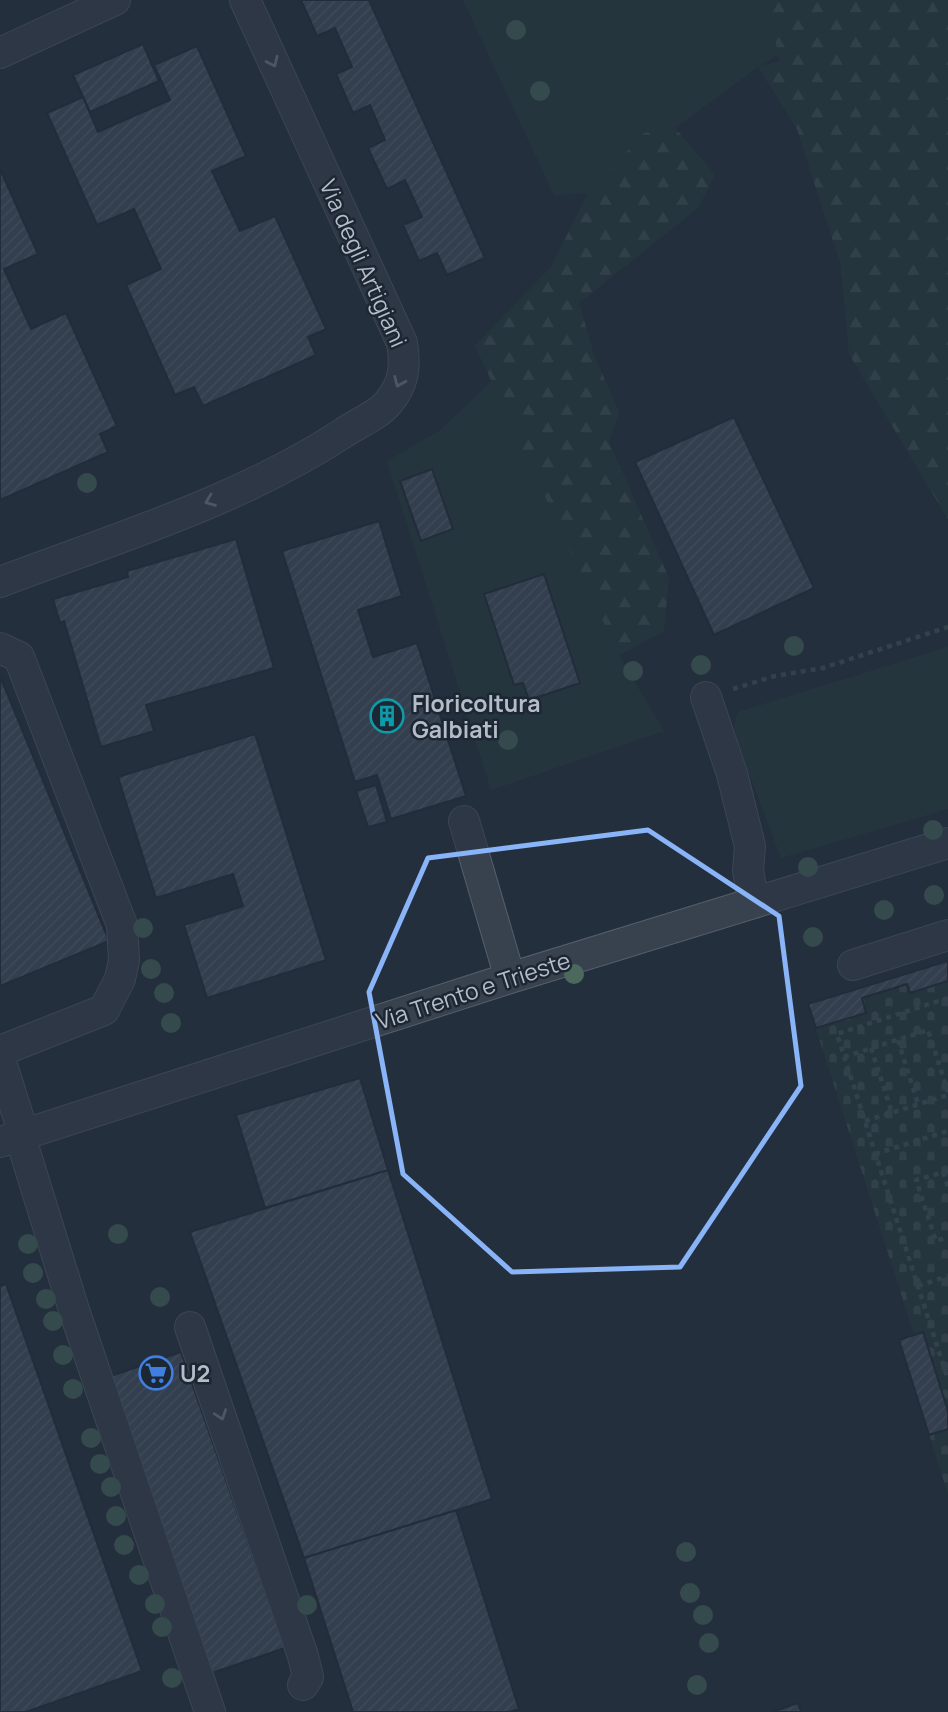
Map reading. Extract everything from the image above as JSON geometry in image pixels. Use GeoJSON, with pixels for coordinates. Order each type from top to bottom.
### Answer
{"type":"FeatureCollection","features":[{"type":"Feature","properties":{"kind":"street"},"geometry":{"type":"LineString","coordinates":[[0,53],[74,9],[116,0]]}},
{"type":"Feature","properties":{"kind":"street","name":"Via degli Artigiani"},"geometry":{"type":"LineString","coordinates":[[0,582],[240,489],[306,458],[387,404],[402,382],[405,363],[402,344],[245,0]]}},
{"type":"Feature","properties":{"kind":"street"},"geometry":{"type":"LineString","coordinates":[[0,648],[19,657],[39,706],[122,925],[124,952],[120,979],[104,1010],[0,1051]]}},
{"type":"Feature","properties":{"kind":"street"},"geometry":{"type":"LineString","coordinates":[[706,697],[732,774],[750,846],[748,871],[754,903]]}},
{"type":"Feature","properties":{"kind":"street"},"geometry":{"type":"LineString","coordinates":[[464,821],[510,978]]}},
{"type":"Feature","properties":{"kind":"street","name":"Via Trento e Trieste"},"geometry":{"type":"LineString","coordinates":[[14,1138],[510,978],[948,843]]}},
{"type":"Feature","properties":{"kind":"street"},"geometry":{"type":"LineString","coordinates":[[853,965],[948,935]]}},
{"type":"Feature","properties":{"kind":"street"},"geometry":{"type":"LineString","coordinates":[[0,1059],[14,1138],[210,1712]]}},
{"type":"Feature","properties":{"kind":"street"},"geometry":{"type":"LineString","coordinates":[[190,1328],[303,1656],[308,1677],[303,1685]]}},
{"type":"Feature","properties":{"kind":"path"},"geometry":{"type":"LineString","coordinates":[[706,697],[775,676],[823,668],[948,627]]}},
{"type":"Feature","properties":{"kind":"path"},"geometry":{"type":"LineString","coordinates":[[948,998],[837,1034],[948,1380]]}},
{"type":"Feature","properties":{"kind":"path"},"geometry":{"type":"LineString","coordinates":[[844,1057],[928,1030],[948,1093],[865,1121]]}},
{"type":"Feature","properties":{"kind":"path"},"geometry":{"type":"LineString","coordinates":[[898,1040],[918,1104]]}},
{"type":"Feature","properties":{"kind":"path"},"geometry":{"type":"LineString","coordinates":[[871,1048],[892,1112]]}},
{"type":"Feature","properties":{"kind":"path"},"geometry":{"type":"LineString","coordinates":[[875,1154],[948,1130]]}},
{"type":"Feature","properties":{"kind":"path"},"geometry":{"type":"LineString","coordinates":[[948,1186],[946,1171],[916,1180],[936,1241],[948,1237]]}},
{"type":"Feature","properties":{"kind":"path"},"geometry":{"type":"LineString","coordinates":[[918,1286],[948,1276]]}},
{"type":"Feature","properties":{"kind":"highlighted area"},"geometry":{"type":"Polygon","coordinates":[[[648,830],[779,916],[801,1086],[680,1267],[512,1272],[403,1174],[369,992],[428,858],[648,830]]]}},
{"type":"Feature","properties":{"kind":"green space"},"geometry":{"type":"Polygon","coordinates":[[[463,0],[867,0],[758,67],[675,128],[644,134],[588,193],[554,195],[463,0]]]}},
{"type":"Feature","properties":{"kind":"green space"},"geometry":{"type":"Polygon","coordinates":[[[948,0],[948,519],[849,354],[841,266],[797,129],[758,67],[780,61],[766,1],[948,0]]]}},
{"type":"Feature","properties":{"kind":"green space"},"geometry":{"type":"Polygon","coordinates":[[[675,128],[715,175],[698,208],[579,303],[594,355],[619,412],[609,442],[669,578],[664,631],[619,655],[475,346],[551,267],[588,193],[644,133],[675,128]]]}},
{"type":"Feature","properties":{"kind":"green space"},"geometry":{"type":"Polygon","coordinates":[[[492,381],[619,655],[664,731],[491,790],[387,461],[439,431],[492,381]]]}},
{"type":"Feature","properties":{"kind":"green space"},"geometry":{"type":"Polygon","coordinates":[[[948,647],[948,809],[781,858],[737,741],[734,724],[738,712],[948,647]]]}},
{"type":"Feature","properties":{"kind":"green space"},"geometry":{"type":"Polygon","coordinates":[[[948,961],[948,1494],[899,1340],[914,1334],[808,1004],[948,961]]]}},
{"type":"Feature","properties":{"kind":"building"},"geometry":{"type":"Polygon","coordinates":[[[301,0],[369,0],[485,258],[447,275],[437,253],[419,261],[403,225],[422,217],[405,180],[387,189],[368,148],[385,140],[370,105],[353,113],[336,74],[352,67],[335,28],[317,36],[301,0]]]}},
{"type":"Feature","properties":{"kind":"building"},"geometry":{"type":"Polygon","coordinates":[[[143,44],[159,81],[90,112],[73,75],[143,44]]]}},
{"type":"Feature","properties":{"kind":"building"},"geometry":{"type":"Polygon","coordinates":[[[197,46],[246,156],[212,171],[240,231],[275,216],[326,329],[308,337],[316,355],[203,406],[194,387],[175,395],[126,285],[161,269],[134,209],[97,225],[47,113],[83,97],[98,132],[170,100],[154,65],[197,46]]]}},
{"type":"Feature","properties":{"kind":"building"},"geometry":{"type":"Polygon","coordinates":[[[0,169],[38,254],[4,269],[31,329],[66,313],[117,426],[100,434],[108,452],[0,500],[0,169]]]}},
{"type":"Feature","properties":{"kind":"building"},"geometry":{"type":"Polygon","coordinates":[[[734,417],[814,588],[714,635],[635,462],[734,417]]]}},
{"type":"Feature","properties":{"kind":"building"},"geometry":{"type":"Polygon","coordinates":[[[432,469],[453,529],[421,541],[400,481],[432,469]]]}},
{"type":"Feature","properties":{"kind":"building","name":"Floricoltura Galbiati"},"geometry":{"type":"Polygon","coordinates":[[[379,521],[402,596],[358,610],[373,657],[417,643],[466,796],[391,819],[377,775],[355,782],[282,551],[379,521]]]}},
{"type":"Feature","properties":{"kind":"building"},"geometry":{"type":"Polygon","coordinates":[[[236,539],[274,668],[146,705],[154,731],[101,747],[64,621],[60,623],[53,599],[128,577],[127,571],[236,539]]]}},
{"type":"Feature","properties":{"kind":"building"},"geometry":{"type":"Polygon","coordinates":[[[544,574],[580,683],[529,700],[523,683],[514,685],[484,594],[544,574]]]}},
{"type":"Feature","properties":{"kind":"building"},"geometry":{"type":"Polygon","coordinates":[[[0,676],[109,941],[0,986],[0,676]]]}},
{"type":"Feature","properties":{"kind":"building"},"geometry":{"type":"Polygon","coordinates":[[[255,734],[326,960],[207,998],[184,925],[243,906],[233,874],[156,898],[118,777],[255,734]]]}},
{"type":"Feature","properties":{"kind":"building"},"geometry":{"type":"Polygon","coordinates":[[[376,785],[387,822],[368,827],[356,791],[376,785]]]}},
{"type":"Feature","properties":{"kind":"building"},"geometry":{"type":"Polygon","coordinates":[[[948,961],[948,981],[910,993],[907,984],[862,998],[866,1013],[816,1028],[808,1004],[948,961]]]}},
{"type":"Feature","properties":{"kind":"building"},"geometry":{"type":"Polygon","coordinates":[[[360,1078],[388,1170],[265,1208],[236,1115],[360,1078]]]}},
{"type":"Feature","properties":{"kind":"building"},"geometry":{"type":"Polygon","coordinates":[[[388,1170],[492,1499],[304,1558],[190,1232],[388,1170]]]}},
{"type":"Feature","properties":{"kind":"building"},"geometry":{"type":"Polygon","coordinates":[[[6,1284],[142,1671],[26,1712],[0,1712],[0,1286],[6,1284]]]}},
{"type":"Feature","properties":{"kind":"building"},"geometry":{"type":"Polygon","coordinates":[[[923,1332],[948,1411],[948,1429],[929,1435],[899,1340],[923,1332]]]}},
{"type":"Feature","properties":{"kind":"building"},"geometry":{"type":"Polygon","coordinates":[[[181,1352],[285,1648],[212,1673],[108,1377],[181,1352]]]}},
{"type":"Feature","properties":{"kind":"building"},"geometry":{"type":"Polygon","coordinates":[[[456,1510],[519,1709],[510,1712],[353,1712],[304,1558],[456,1510]]]}},
{"type":"Feature","properties":{"kind":"building"},"geometry":{"type":"Polygon","coordinates":[[[798,1703],[801,1712],[772,1712],[798,1703]]]}},
{"type":"Feature","properties":{"kind":"place","name":"Floricoltura Galbiati"},"geometry":{"type":"Point","coordinates":[387,716]}},
{"type":"Feature","properties":{"kind":"place","name":"U2"},"geometry":{"type":"Point","coordinates":[156,1373]}}]}
